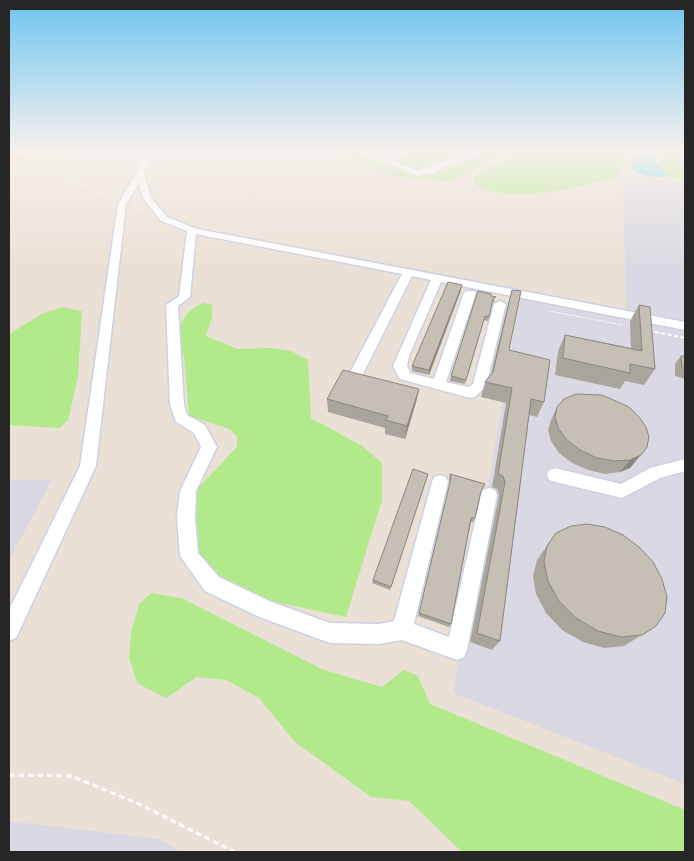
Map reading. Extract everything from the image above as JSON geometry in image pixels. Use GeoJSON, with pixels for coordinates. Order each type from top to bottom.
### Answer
{"type":"FeatureCollection","features":[{"type":"Feature","properties":{"kind":"street"},"geometry":{"type":"LineString","coordinates":[[9,631],[88,466],[122,204],[130,190]]}},
{"type":"Feature","properties":{"kind":"street"},"geometry":{"type":"LineString","coordinates":[[145,190],[147,198],[164,220],[192,230],[685,326]]}},
{"type":"Feature","properties":{"kind":"street"},"geometry":{"type":"LineString","coordinates":[[192,230],[184,297],[172,305],[177,405],[181,418],[200,428],[209,447],[188,491],[186,517],[189,556],[212,584],[266,610],[330,633],[379,634],[402,630],[457,650],[489,496]]}},
{"type":"Feature","properties":{"kind":"street"},"geometry":{"type":"LineString","coordinates":[[353,380],[408,273]]}},
{"type":"Feature","properties":{"kind":"street"},"geometry":{"type":"LineString","coordinates":[[437,278],[400,366],[406,376],[470,394],[480,386],[500,304]]}},
{"type":"Feature","properties":{"kind":"street"},"geometry":{"type":"LineString","coordinates":[[438,386],[470,293]]}},
{"type":"Feature","properties":{"kind":"street"},"geometry":{"type":"LineString","coordinates":[[555,475],[622,491],[656,473],[685,465]]}},
{"type":"Feature","properties":{"kind":"street"},"geometry":{"type":"LineString","coordinates":[[402,630],[440,482]]}},
{"type":"Feature","properties":{"kind":"path"},"geometry":{"type":"LineString","coordinates":[[90,190],[122,204],[161,216]]}},
{"type":"Feature","properties":{"kind":"path"},"geometry":{"type":"LineString","coordinates":[[644,329],[685,338]]}},
{"type":"Feature","properties":{"kind":"path"},"geometry":{"type":"LineString","coordinates":[[9,775],[71,776],[137,803],[235,852]]}},
{"type":"Feature","properties":{"kind":"shaded area"},"geometry":{"type":"Polygon","coordinates":[[[623,190],[685,190],[685,784],[453,693],[521,291],[626,311],[623,190]]]}},
{"type":"Feature","properties":{"kind":"shaded area"},"geometry":{"type":"Polygon","coordinates":[[[9,480],[52,480],[9,561],[9,480]]]}},
{"type":"Feature","properties":{"kind":"shaded area"},"geometry":{"type":"Polygon","coordinates":[[[9,821],[159,839],[182,852],[9,852],[9,821]]]}},
{"type":"Feature","properties":{"kind":"green space"},"geometry":{"type":"Polygon","coordinates":[[[489,190],[560,190],[526,194],[508,194],[489,190]]]}},
{"type":"Feature","properties":{"kind":"green space"},"geometry":{"type":"Polygon","coordinates":[[[204,303],[212,305],[212,317],[206,336],[237,349],[270,348],[291,351],[308,360],[311,418],[362,446],[382,463],[382,500],[346,617],[276,602],[219,579],[187,539],[192,500],[198,488],[237,447],[237,437],[230,429],[189,416],[184,356],[176,338],[180,326],[189,312],[204,303]]]}},
{"type":"Feature","properties":{"kind":"green space"},"geometry":{"type":"Polygon","coordinates":[[[62,307],[82,311],[78,377],[68,420],[60,428],[9,425],[9,334],[42,314],[62,307]]]}},
{"type":"Feature","properties":{"kind":"green space"},"geometry":{"type":"Polygon","coordinates":[[[151,593],[181,598],[324,670],[382,687],[404,670],[418,676],[430,704],[685,810],[685,852],[462,852],[409,801],[371,797],[295,742],[259,698],[226,680],[197,677],[166,698],[137,683],[129,657],[131,633],[139,604],[151,593]]]}},
{"type":"Feature","properties":{"kind":"building"},"geometry":{"type":"Polygon","coordinates":[[[448,282],[462,285],[429,370],[412,366],[448,282]]]}},
{"type":"Feature","properties":{"kind":"building"},"geometry":{"type":"Polygon","coordinates":[[[512,290],[521,291],[509,350],[550,360],[544,402],[531,399],[500,641],[477,633],[505,482],[503,476],[498,474],[512,388],[485,382],[493,372],[512,290]]]}},
{"type":"Feature","properties":{"kind":"building"},"geometry":{"type":"Polygon","coordinates":[[[478,291],[496,297],[493,299],[489,317],[485,316],[466,380],[451,376],[478,291]]]}},
{"type":"Feature","properties":{"kind":"building"},"geometry":{"type":"Polygon","coordinates":[[[639,305],[650,307],[655,369],[630,364],[630,373],[563,358],[565,335],[642,351],[639,305]]]}},
{"type":"Feature","properties":{"kind":"building"},"geometry":{"type":"Polygon","coordinates":[[[681,356],[685,356],[685,368],[682,368],[681,356]]]}},
{"type":"Feature","properties":{"kind":"building"},"geometry":{"type":"Polygon","coordinates":[[[343,370],[419,389],[407,426],[386,420],[388,416],[327,399],[343,370]]]}},
{"type":"Feature","properties":{"kind":"building"},"geometry":{"type":"Polygon","coordinates":[[[576,394],[602,395],[629,407],[646,427],[649,437],[647,447],[641,455],[630,460],[614,461],[597,458],[580,450],[567,440],[558,428],[555,417],[557,407],[564,399],[576,394]]]}},
{"type":"Feature","properties":{"kind":"building"},"geometry":{"type":"Polygon","coordinates":[[[413,469],[428,474],[391,587],[373,580],[413,469]]]}},
{"type":"Feature","properties":{"kind":"building"},"geometry":{"type":"Polygon","coordinates":[[[450,474],[485,484],[481,491],[475,518],[471,518],[451,624],[419,613],[451,478],[450,474]]]}},
{"type":"Feature","properties":{"kind":"building"},"geometry":{"type":"Polygon","coordinates":[[[587,524],[605,527],[623,535],[639,547],[653,562],[662,579],[667,597],[665,613],[656,626],[642,635],[621,637],[598,631],[576,618],[559,601],[548,581],[544,562],[547,546],[556,533],[571,526],[587,524]]]}}]}
